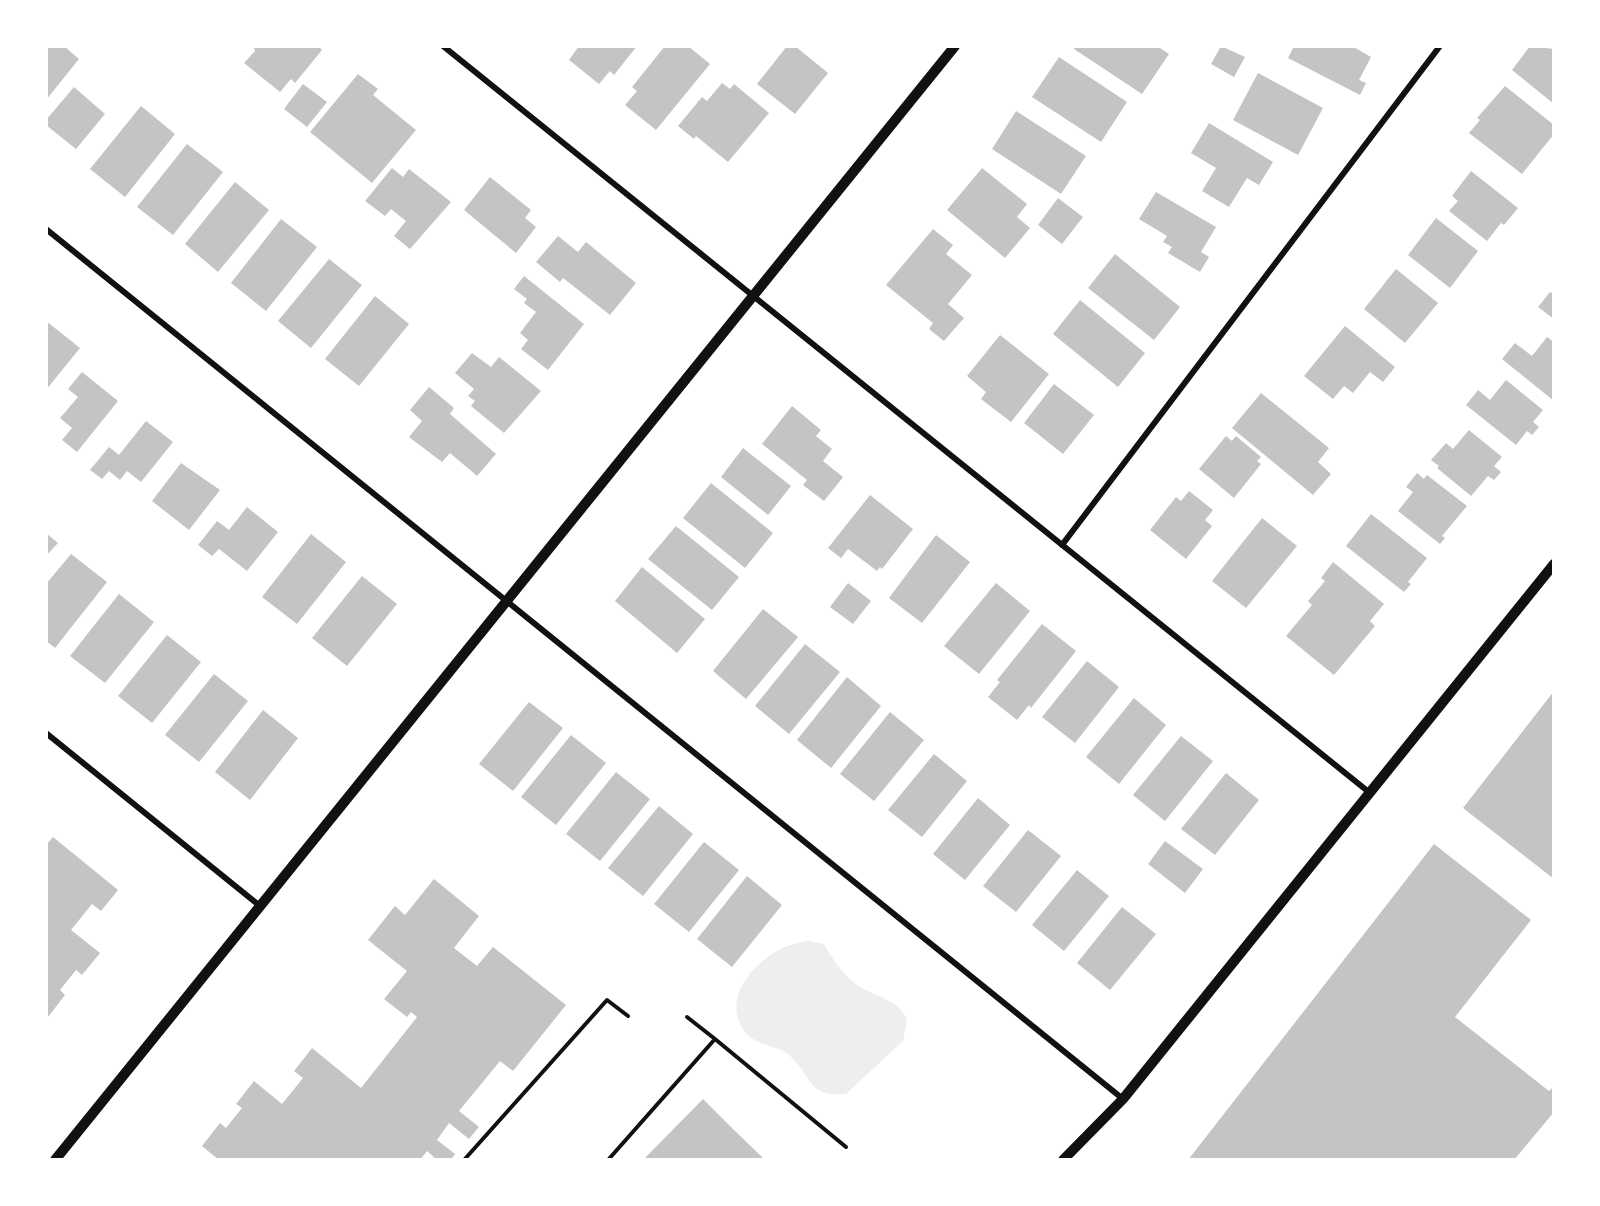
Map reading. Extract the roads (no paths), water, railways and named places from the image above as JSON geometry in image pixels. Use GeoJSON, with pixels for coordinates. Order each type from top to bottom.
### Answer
{"type":"FeatureCollection","features":[{"type":"Feature","properties":{"kind":"street"},"geometry":{"type":"LineString","coordinates":[[443,46],[1370,793]]}},
{"type":"Feature","properties":{"kind":"street"},"geometry":{"type":"LineString","coordinates":[[55,1160],[955,46]]}},
{"type":"Feature","properties":{"kind":"street"},"geometry":{"type":"LineString","coordinates":[[1062,545],[1440,46]]}},
{"type":"Feature","properties":{"kind":"street"},"geometry":{"type":"LineString","coordinates":[[46,229],[1123,1099]]}},
{"type":"Feature","properties":{"kind":"street"},"geometry":{"type":"LineString","coordinates":[[1063,1160],[1123,1099],[1554,564]]}},
{"type":"Feature","properties":{"kind":"street"},"geometry":{"type":"LineString","coordinates":[[46,733],[260,906]]}}]}
